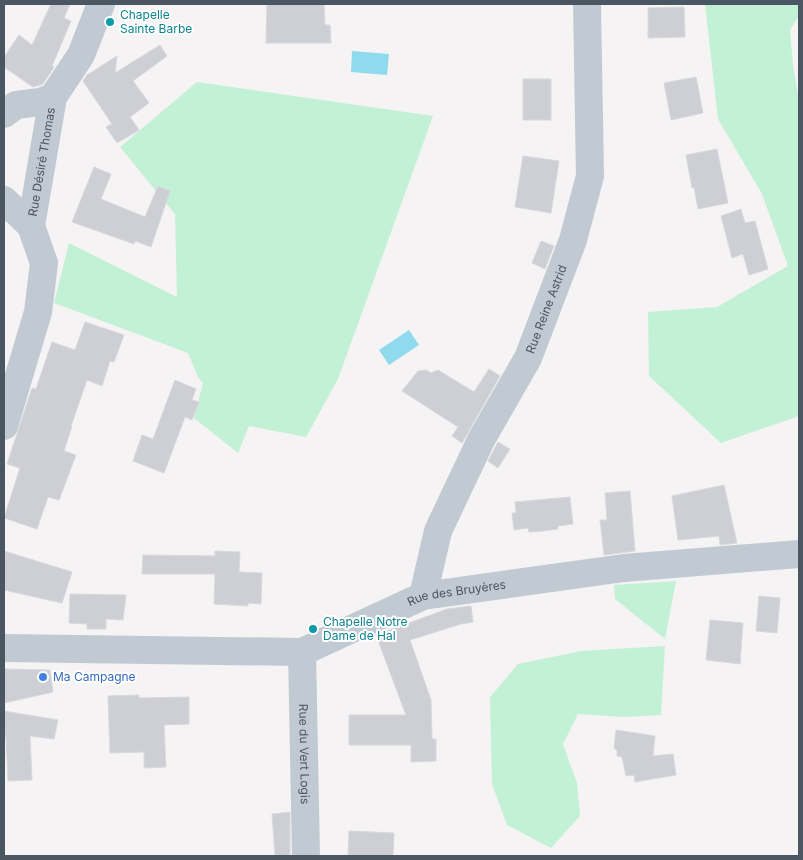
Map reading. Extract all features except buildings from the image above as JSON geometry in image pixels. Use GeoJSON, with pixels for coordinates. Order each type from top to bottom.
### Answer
{"type":"FeatureCollection","features":[{"type":"Feature","properties":{"kind":"street","name":"Rue Désiré Thomas"},"geometry":{"type":"LineString","coordinates":[[31,226],[53,97],[81,55],[101,4]]}},
{"type":"Feature","properties":{"kind":"street","name":"Rue Reine Astrid"},"geometry":{"type":"LineString","coordinates":[[423,596],[438,531],[481,440],[528,358],[573,240],[590,176],[587,4]]}},
{"type":"Feature","properties":{"kind":"street","name":"Rue Désiré Thomas"},"geometry":{"type":"LineString","coordinates":[[4,114],[16,105],[40,102],[53,97]]}},
{"type":"Feature","properties":{"kind":"street","name":"Rue Désiré Thomas"},"geometry":{"type":"LineString","coordinates":[[4,200],[31,226],[44,263],[38,312],[4,426]]}},
{"type":"Feature","properties":{"kind":"street","name":"Rue des Bruyères"},"geometry":{"type":"LineString","coordinates":[[4,648],[302,652],[423,596],[624,568],[799,554]]}},
{"type":"Feature","properties":{"kind":"street","name":"Rue du Vert Logis"},"geometry":{"type":"LineString","coordinates":[[302,652],[306,856]]}},
{"type":"Feature","properties":{"kind":"green space"},"geometry":{"type":"Polygon","coordinates":[[[705,4],[799,4],[799,16],[790,30],[799,101],[799,416],[721,443],[649,376],[648,312],[717,307],[788,266],[762,194],[718,119],[705,4]]]}},
{"type":"Feature","properties":{"kind":"green space"},"geometry":{"type":"Polygon","coordinates":[[[197,82],[433,116],[338,379],[306,437],[249,426],[238,453],[194,418],[203,383],[198,377],[188,353],[54,303],[69,243],[177,297],[175,214],[120,147],[197,82]]]}},
{"type":"Feature","properties":{"kind":"green space"},"geometry":{"type":"Polygon","coordinates":[[[676,581],[665,639],[615,599],[614,585],[676,581]]]}},
{"type":"Feature","properties":{"kind":"green space"},"geometry":{"type":"Polygon","coordinates":[[[665,646],[661,715],[624,717],[578,714],[563,744],[577,783],[580,816],[551,848],[507,825],[492,784],[490,697],[518,664],[581,651],[665,646]]]}},
{"type":"Feature","properties":{"kind":"water"},"geometry":{"type":"Polygon","coordinates":[[[352,51],[389,54],[387,75],[351,72],[352,51]]]}},
{"type":"Feature","properties":{"kind":"water"},"geometry":{"type":"Polygon","coordinates":[[[409,330],[419,345],[389,365],[379,350],[409,330]]]}},
{"type":"Feature","properties":{"kind":"place","name":"Chapelle Sainte Barbe"},"geometry":{"type":"Point","coordinates":[110,22]}},
{"type":"Feature","properties":{"kind":"place","name":"Chapelle Notre Dame de Hal"},"geometry":{"type":"Point","coordinates":[313,629]}},
{"type":"Feature","properties":{"kind":"place","name":"Ma Campagne"},"geometry":{"type":"Point","coordinates":[43,677]}}]}
